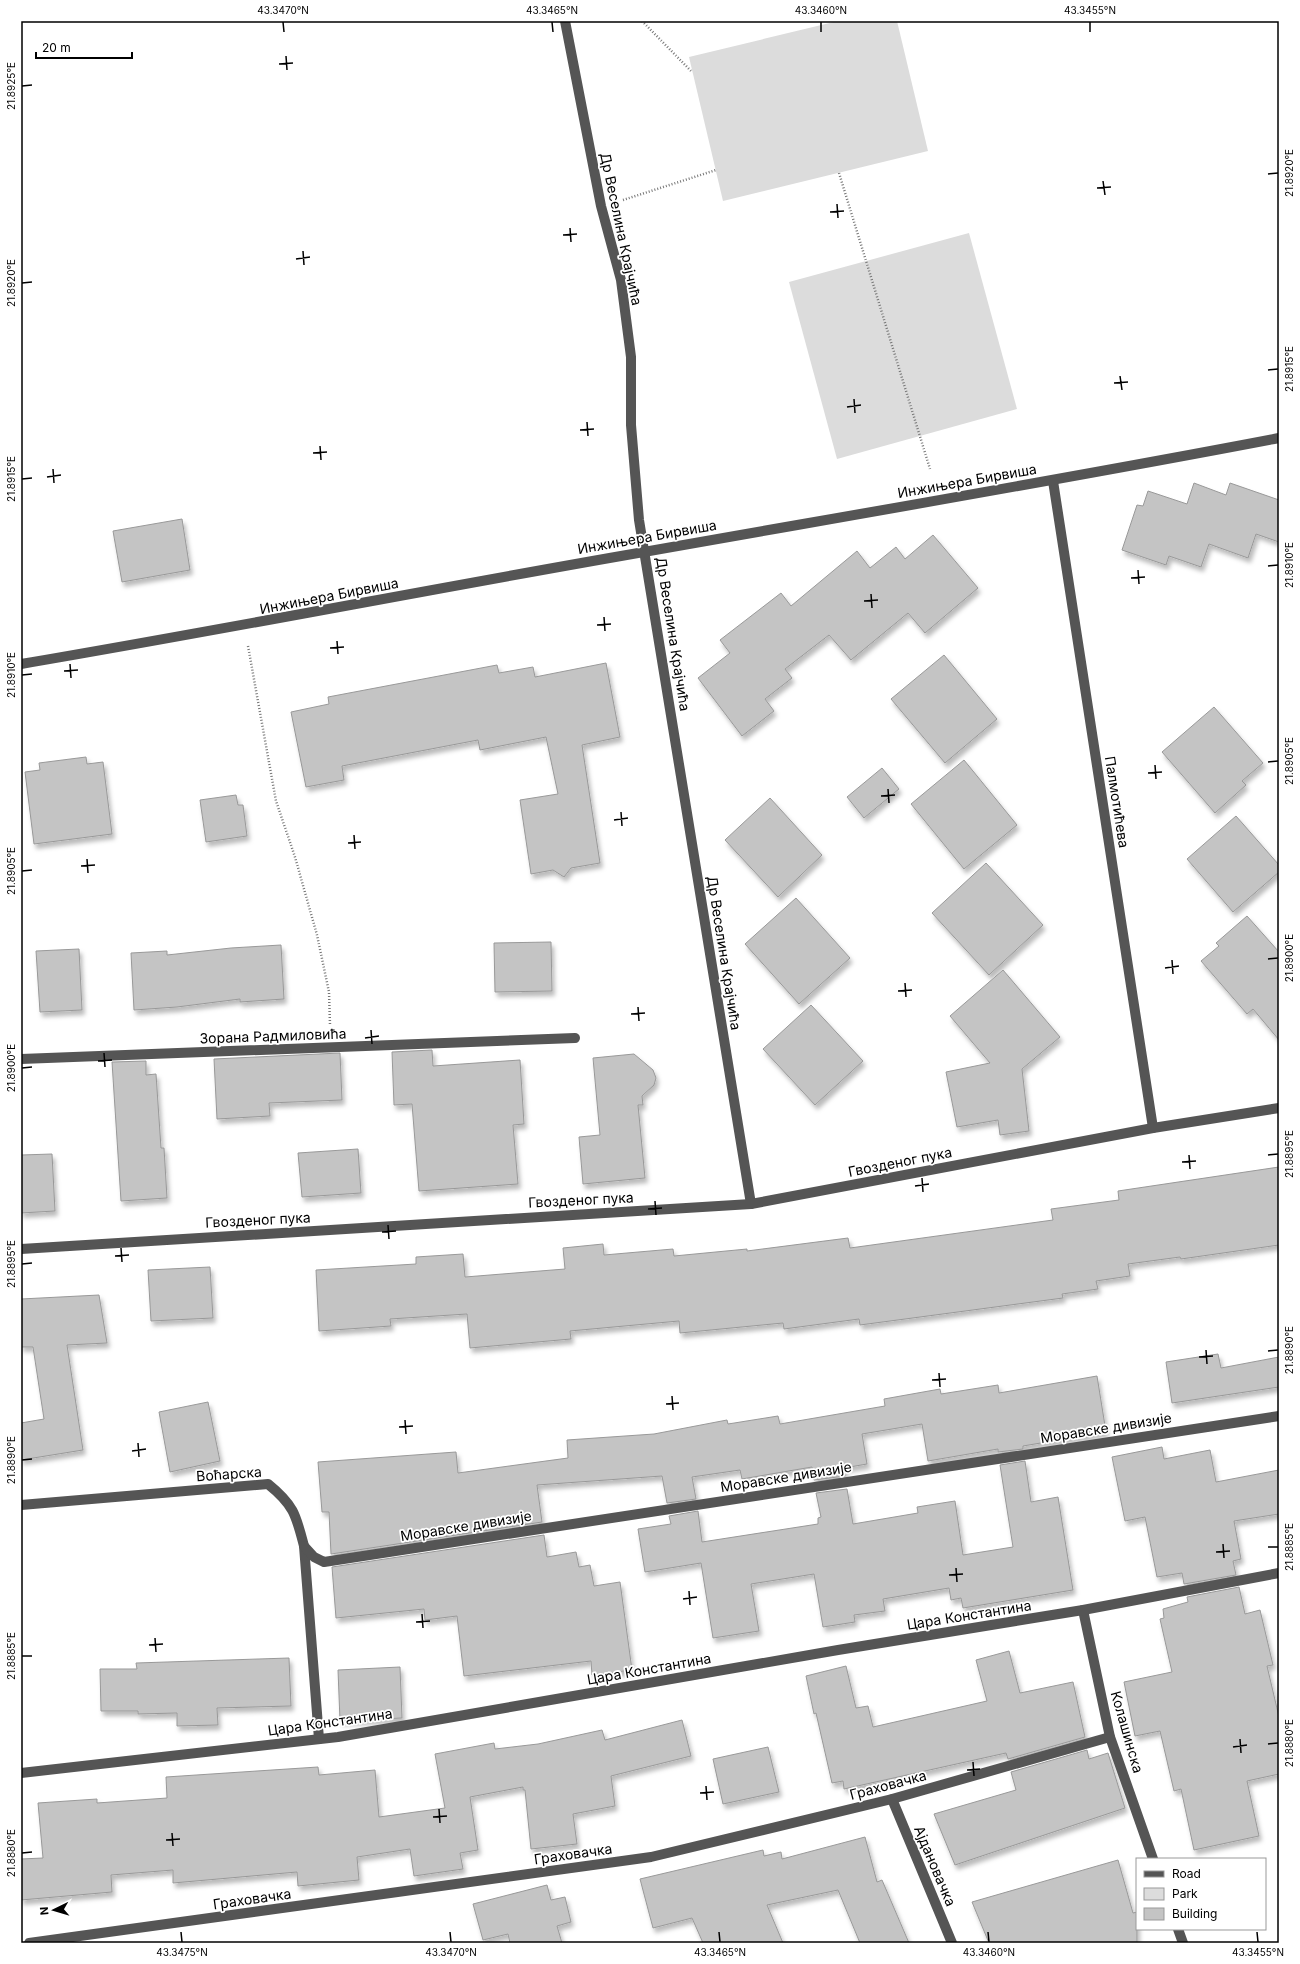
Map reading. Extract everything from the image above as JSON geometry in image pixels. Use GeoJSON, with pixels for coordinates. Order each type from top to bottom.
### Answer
{"type":"FeatureCollection","features":[{"type":"Feature","properties":{"kind":"street","name":"Др Веселина Крајчића"},"geometry":{"type":"LineString","coordinates":[[565,21],[601,206],[621,280],[631,357],[631,425],[639,520],[751,1204]]}},
{"type":"Feature","properties":{"kind":"street","name":"Инжињера Бирвиша"},"geometry":{"type":"LineString","coordinates":[[21,664],[245,626],[645,552],[1053,481],[1279,438]]}},
{"type":"Feature","properties":{"kind":"street","name":"Палмотићева"},"geometry":{"type":"LineString","coordinates":[[1053,481],[1153,1128]]}},
{"type":"Feature","properties":{"kind":"street","name":"Зорана Радмиловића"},"geometry":{"type":"LineString","coordinates":[[21,1060],[575,1038]]}},
{"type":"Feature","properties":{"kind":"street","name":"Гвозденог пука"},"geometry":{"type":"LineString","coordinates":[[21,1249],[751,1204],[1153,1128],[1279,1108]]}},
{"type":"Feature","properties":{"kind":"street","name":"Моравске дивизије"},"geometry":{"type":"LineString","coordinates":[[304,1546],[314,1557],[324,1562],[1279,1416]]}},
{"type":"Feature","properties":{"kind":"street","name":"Воћарска"},"geometry":{"type":"LineString","coordinates":[[21,1505],[268,1484],[284,1497],[296,1515],[304,1546],[319,1739]]}},
{"type":"Feature","properties":{"kind":"street","name":"Цара Константина"},"geometry":{"type":"LineString","coordinates":[[21,1773],[319,1739],[1083,1610],[1279,1572]]}},
{"type":"Feature","properties":{"kind":"street","name":"Колашинска"},"geometry":{"type":"LineString","coordinates":[[1083,1610],[1110,1737],[1153,1858]]}},
{"type":"Feature","properties":{"kind":"street","name":"Граховачка"},"geometry":{"type":"LineString","coordinates":[[29,1943],[651,1857],[892,1799],[1110,1737]]}},
{"type":"Feature","properties":{"kind":"street","name":"Ајдановачка"},"geometry":{"type":"LineString","coordinates":[[892,1799],[952,1943]]}},
{"type":"Feature","properties":{"kind":"street"},"geometry":{"type":"LineString","coordinates":[[1178,1930],[1183,1943]]}},
{"type":"Feature","properties":{"kind":"path"},"geometry":{"type":"LineString","coordinates":[[642,21],[692,72]]}},
{"type":"Feature","properties":{"kind":"path"},"geometry":{"type":"LineString","coordinates":[[601,206],[716,170]]}},
{"type":"Feature","properties":{"kind":"path"},"geometry":{"type":"LineString","coordinates":[[839,173],[930,469]]}},
{"type":"Feature","properties":{"kind":"path"},"geometry":{"type":"LineString","coordinates":[[245,626],[276,801],[295,857],[317,935],[330,992],[330,1047]]}},
{"type":"Feature","properties":{"kind":"green space"},"geometry":{"type":"Polygon","coordinates":[[[838,21],[897,21],[928,151],[723,201],[689,57],[838,21]]]}},
{"type":"Feature","properties":{"kind":"green space"},"geometry":{"type":"Polygon","coordinates":[[[969,233],[1017,409],[837,459],[789,282],[969,233]]]}},
{"type":"Feature","properties":{"kind":"building"},"geometry":{"type":"Polygon","coordinates":[[[1194,483],[1226,495],[1230,483],[1279,500],[1279,542],[1256,534],[1248,558],[1209,544],[1201,567],[1169,556],[1166,565],[1122,550],[1137,505],[1143,506],[1148,491],[1187,504],[1194,483]]]}},
{"type":"Feature","properties":{"kind":"building"},"geometry":{"type":"Polygon","coordinates":[[[182,519],[190,570],[122,582],[113,531],[182,519]]]}},
{"type":"Feature","properties":{"kind":"building"},"geometry":{"type":"Polygon","coordinates":[[[933,535],[978,588],[925,633],[908,613],[851,660],[829,635],[785,669],[792,678],[765,699],[774,711],[742,736],[698,678],[730,653],[720,640],[781,593],[791,606],[857,551],[870,568],[896,547],[905,559],[933,535]]]}},
{"type":"Feature","properties":{"kind":"building"},"geometry":{"type":"Polygon","coordinates":[[[944,655],[997,719],[945,763],[891,699],[944,655]]]}},
{"type":"Feature","properties":{"kind":"building"},"geometry":{"type":"Polygon","coordinates":[[[606,663],[620,737],[582,745],[600,863],[571,868],[564,877],[553,870],[531,874],[520,800],[558,794],[546,737],[480,750],[478,740],[342,766],[344,780],[306,787],[291,712],[329,704],[328,697],[497,665],[499,673],[533,667],[535,677],[606,663]]]}},
{"type":"Feature","properties":{"kind":"building"},"geometry":{"type":"Polygon","coordinates":[[[1214,707],[1263,763],[1242,781],[1246,785],[1215,813],[1162,752],[1214,707]]]}},
{"type":"Feature","properties":{"kind":"building"},"geometry":{"type":"Polygon","coordinates":[[[86,757],[87,764],[103,762],[112,834],[34,844],[25,772],[40,770],[39,763],[86,757]]]}},
{"type":"Feature","properties":{"kind":"building"},"geometry":{"type":"Polygon","coordinates":[[[964,760],[1017,825],[964,869],[911,804],[964,760]]]}},
{"type":"Feature","properties":{"kind":"building"},"geometry":{"type":"Polygon","coordinates":[[[882,768],[899,789],[864,818],[847,797],[882,768]]]}},
{"type":"Feature","properties":{"kind":"building"},"geometry":{"type":"Polygon","coordinates":[[[236,795],[238,805],[243,805],[247,836],[206,842],[200,800],[236,795]]]}},
{"type":"Feature","properties":{"kind":"building"},"geometry":{"type":"Polygon","coordinates":[[[770,798],[822,855],[778,897],[725,840],[770,798]]]}},
{"type":"Feature","properties":{"kind":"building"},"geometry":{"type":"Polygon","coordinates":[[[1236,816],[1279,865],[1279,872],[1233,912],[1187,859],[1236,816]]]}},
{"type":"Feature","properties":{"kind":"building"},"geometry":{"type":"Polygon","coordinates":[[[986,863],[1043,925],[989,975],[932,913],[986,863]]]}},
{"type":"Feature","properties":{"kind":"building"},"geometry":{"type":"Polygon","coordinates":[[[796,898],[850,958],[799,1004],[745,944],[796,898]]]}},
{"type":"Feature","properties":{"kind":"building"},"geometry":{"type":"Polygon","coordinates":[[[1247,916],[1279,952],[1279,1040],[1253,1009],[1247,1014],[1201,961],[1219,946],[1216,943],[1247,916]]]}},
{"type":"Feature","properties":{"kind":"building"},"geometry":{"type":"Polygon","coordinates":[[[551,942],[552,991],[495,992],[494,943],[551,942]]]}},
{"type":"Feature","properties":{"kind":"building"},"geometry":{"type":"Polygon","coordinates":[[[281,945],[284,999],[240,1002],[240,999],[177,1007],[134,1010],[131,953],[167,951],[167,955],[231,948],[281,945]]]}},
{"type":"Feature","properties":{"kind":"building"},"geometry":{"type":"Polygon","coordinates":[[[79,949],[82,1010],[40,1012],[36,951],[79,949]]]}},
{"type":"Feature","properties":{"kind":"building"},"geometry":{"type":"Polygon","coordinates":[[[1003,970],[1060,1037],[1022,1069],[1029,1131],[1000,1135],[998,1120],[957,1127],[946,1072],[990,1063],[950,1016],[1003,970]]]}},
{"type":"Feature","properties":{"kind":"building"},"geometry":{"type":"Polygon","coordinates":[[[811,1005],[863,1061],[815,1105],[763,1049],[811,1005]]]}},
{"type":"Feature","properties":{"kind":"building"},"geometry":{"type":"Polygon","coordinates":[[[432,1050],[433,1066],[520,1060],[524,1124],[513,1125],[518,1184],[419,1191],[412,1104],[394,1105],[392,1052],[432,1050]]]}},
{"type":"Feature","properties":{"kind":"building"},"geometry":{"type":"Polygon","coordinates":[[[340,1053],[342,1100],[269,1103],[270,1116],[217,1119],[214,1059],[340,1053]]]}},
{"type":"Feature","properties":{"kind":"building"},"geometry":{"type":"Polygon","coordinates":[[[634,1054],[653,1070],[656,1078],[654,1085],[642,1096],[643,1105],[638,1105],[645,1178],[583,1184],[579,1137],[600,1135],[593,1058],[634,1054]]]}},
{"type":"Feature","properties":{"kind":"building"},"geometry":{"type":"Polygon","coordinates":[[[146,1061],[146,1075],[156,1074],[161,1148],[164,1148],[167,1198],[121,1201],[112,1062],[146,1061]]]}},
{"type":"Feature","properties":{"kind":"building"},"geometry":{"type":"Polygon","coordinates":[[[358,1149],[361,1193],[302,1197],[298,1153],[358,1149]]]}},
{"type":"Feature","properties":{"kind":"building"},"geometry":{"type":"Polygon","coordinates":[[[52,1154],[55,1211],[21,1213],[21,1155],[52,1154]]]}},
{"type":"Feature","properties":{"kind":"building"},"geometry":{"type":"Polygon","coordinates":[[[1279,1167],[1279,1245],[1181,1259],[1180,1257],[1128,1264],[1130,1276],[1096,1281],[1098,1289],[1062,1294],[1063,1298],[860,1325],[859,1319],[784,1329],[783,1323],[680,1333],[679,1321],[570,1331],[571,1339],[470,1348],[467,1314],[390,1319],[391,1326],[319,1331],[316,1270],[416,1264],[416,1257],[463,1254],[465,1277],[565,1269],[563,1248],[603,1244],[604,1255],[673,1249],[674,1256],[747,1249],[747,1251],[848,1238],[850,1248],[1053,1220],[1051,1209],[1119,1200],[1118,1191],[1279,1167]]]}},
{"type":"Feature","properties":{"kind":"building"},"geometry":{"type":"Polygon","coordinates":[[[210,1267],[213,1318],[151,1321],[148,1270],[210,1267]]]}},
{"type":"Feature","properties":{"kind":"building"},"geometry":{"type":"Polygon","coordinates":[[[99,1295],[107,1343],[67,1345],[83,1450],[21,1460],[21,1423],[44,1419],[33,1347],[21,1347],[21,1299],[99,1295]]]}},
{"type":"Feature","properties":{"kind":"building"},"geometry":{"type":"Polygon","coordinates":[[[1218,1354],[1221,1368],[1279,1357],[1279,1387],[1172,1403],[1166,1362],[1218,1354]]]}},
{"type":"Feature","properties":{"kind":"building"},"geometry":{"type":"Polygon","coordinates":[[[1097,1376],[1106,1432],[1023,1446],[1023,1449],[998,1452],[998,1449],[928,1461],[922,1424],[862,1434],[867,1464],[844,1468],[845,1476],[814,1480],[812,1467],[742,1479],[740,1470],[692,1477],[696,1499],[667,1503],[662,1476],[537,1485],[542,1522],[331,1554],[329,1512],[322,1512],[318,1462],[456,1452],[458,1473],[568,1458],[567,1440],[654,1434],[727,1420],[728,1424],[778,1416],[780,1424],[885,1406],[884,1399],[940,1389],[941,1394],[998,1385],[999,1393],[1097,1376]]]}},
{"type":"Feature","properties":{"kind":"building"},"geometry":{"type":"Polygon","coordinates":[[[208,1402],[220,1461],[170,1472],[159,1412],[208,1402]]]}},
{"type":"Feature","properties":{"kind":"building"},"geometry":{"type":"Polygon","coordinates":[[[1162,1447],[1164,1459],[1210,1450],[1216,1482],[1279,1470],[1279,1514],[1234,1521],[1241,1559],[1233,1561],[1236,1575],[1184,1584],[1182,1573],[1157,1577],[1145,1517],[1125,1521],[1112,1457],[1162,1447]]]}},
{"type":"Feature","properties":{"kind":"building"},"geometry":{"type":"Polygon","coordinates":[[[1025,1461],[1031,1502],[1058,1497],[1073,1590],[963,1608],[961,1598],[951,1600],[949,1588],[883,1599],[885,1611],[854,1615],[855,1622],[823,1627],[814,1574],[751,1584],[759,1631],[713,1638],[701,1563],[645,1572],[638,1529],[671,1524],[669,1516],[698,1511],[702,1542],[818,1524],[818,1518],[821,1517],[816,1493],[847,1489],[853,1524],[918,1513],[917,1507],[955,1501],[963,1555],[1013,1547],[1000,1465],[1025,1461]]]}},
{"type":"Feature","properties":{"kind":"building"},"geometry":{"type":"Polygon","coordinates":[[[544,1535],[547,1557],[576,1552],[579,1567],[590,1565],[594,1586],[620,1582],[632,1670],[592,1675],[591,1661],[464,1676],[457,1616],[425,1620],[424,1609],[336,1618],[332,1567],[544,1535]]]}},
{"type":"Feature","properties":{"kind":"building"},"geometry":{"type":"Polygon","coordinates":[[[1239,1587],[1245,1614],[1260,1610],[1273,1665],[1267,1666],[1279,1717],[1279,1774],[1247,1781],[1259,1836],[1194,1850],[1181,1789],[1174,1791],[1160,1731],[1135,1736],[1124,1682],[1172,1672],[1160,1619],[1164,1618],[1163,1609],[1188,1602],[1187,1597],[1239,1587]]]}},
{"type":"Feature","properties":{"kind":"building"},"geometry":{"type":"Polygon","coordinates":[[[1009,1651],[1020,1693],[1073,1682],[1085,1737],[1008,1759],[1006,1753],[844,1789],[843,1781],[832,1783],[806,1676],[846,1666],[856,1708],[868,1706],[873,1727],[987,1701],[976,1660],[1009,1651]]]}},
{"type":"Feature","properties":{"kind":"building"},"geometry":{"type":"Polygon","coordinates":[[[289,1658],[291,1706],[217,1708],[218,1725],[177,1726],[177,1713],[138,1714],[138,1711],[101,1711],[100,1669],[137,1669],[136,1663],[289,1658]]]}},
{"type":"Feature","properties":{"kind":"building"},"geometry":{"type":"Polygon","coordinates":[[[400,1667],[402,1718],[340,1721],[338,1670],[400,1667]]]}},
{"type":"Feature","properties":{"kind":"building"},"geometry":{"type":"Polygon","coordinates":[[[682,1720],[691,1756],[611,1776],[615,1806],[573,1814],[577,1844],[531,1849],[525,1790],[523,1790],[523,1787],[470,1797],[478,1850],[460,1853],[463,1869],[414,1876],[410,1849],[357,1857],[359,1880],[298,1886],[297,1872],[173,1883],[173,1870],[111,1875],[112,1892],[21,1900],[21,1859],[43,1858],[38,1803],[97,1799],[97,1803],[167,1798],[166,1777],[318,1767],[319,1775],[375,1770],[379,1817],[445,1808],[435,1754],[494,1743],[495,1749],[538,1744],[602,1730],[605,1740],[682,1720]]]}},
{"type":"Feature","properties":{"kind":"building"},"geometry":{"type":"Polygon","coordinates":[[[768,1747],[779,1792],[723,1804],[713,1759],[768,1747]]]}},
{"type":"Feature","properties":{"kind":"building"},"geometry":{"type":"Polygon","coordinates":[[[1087,1750],[1089,1759],[1108,1753],[1125,1808],[955,1865],[934,1814],[1016,1790],[1011,1772],[1087,1750]]]}},
{"type":"Feature","properties":{"kind":"building"},"geometry":{"type":"Polygon","coordinates":[[[865,1837],[877,1882],[882,1880],[909,1943],[860,1943],[838,1890],[767,1905],[783,1943],[703,1943],[692,1918],[653,1928],[640,1879],[763,1850],[764,1856],[781,1852],[782,1859],[865,1837]]]}},
{"type":"Feature","properties":{"kind":"building"},"geometry":{"type":"Polygon","coordinates":[[[1118,1860],[1133,1913],[1136,1912],[1137,1943],[989,1943],[972,1902],[1118,1860]]]}},
{"type":"Feature","properties":{"kind":"building"},"geometry":{"type":"Polygon","coordinates":[[[547,1885],[551,1900],[565,1897],[571,1922],[557,1926],[562,1943],[510,1943],[508,1934],[483,1940],[473,1904],[547,1885]]]}}]}
